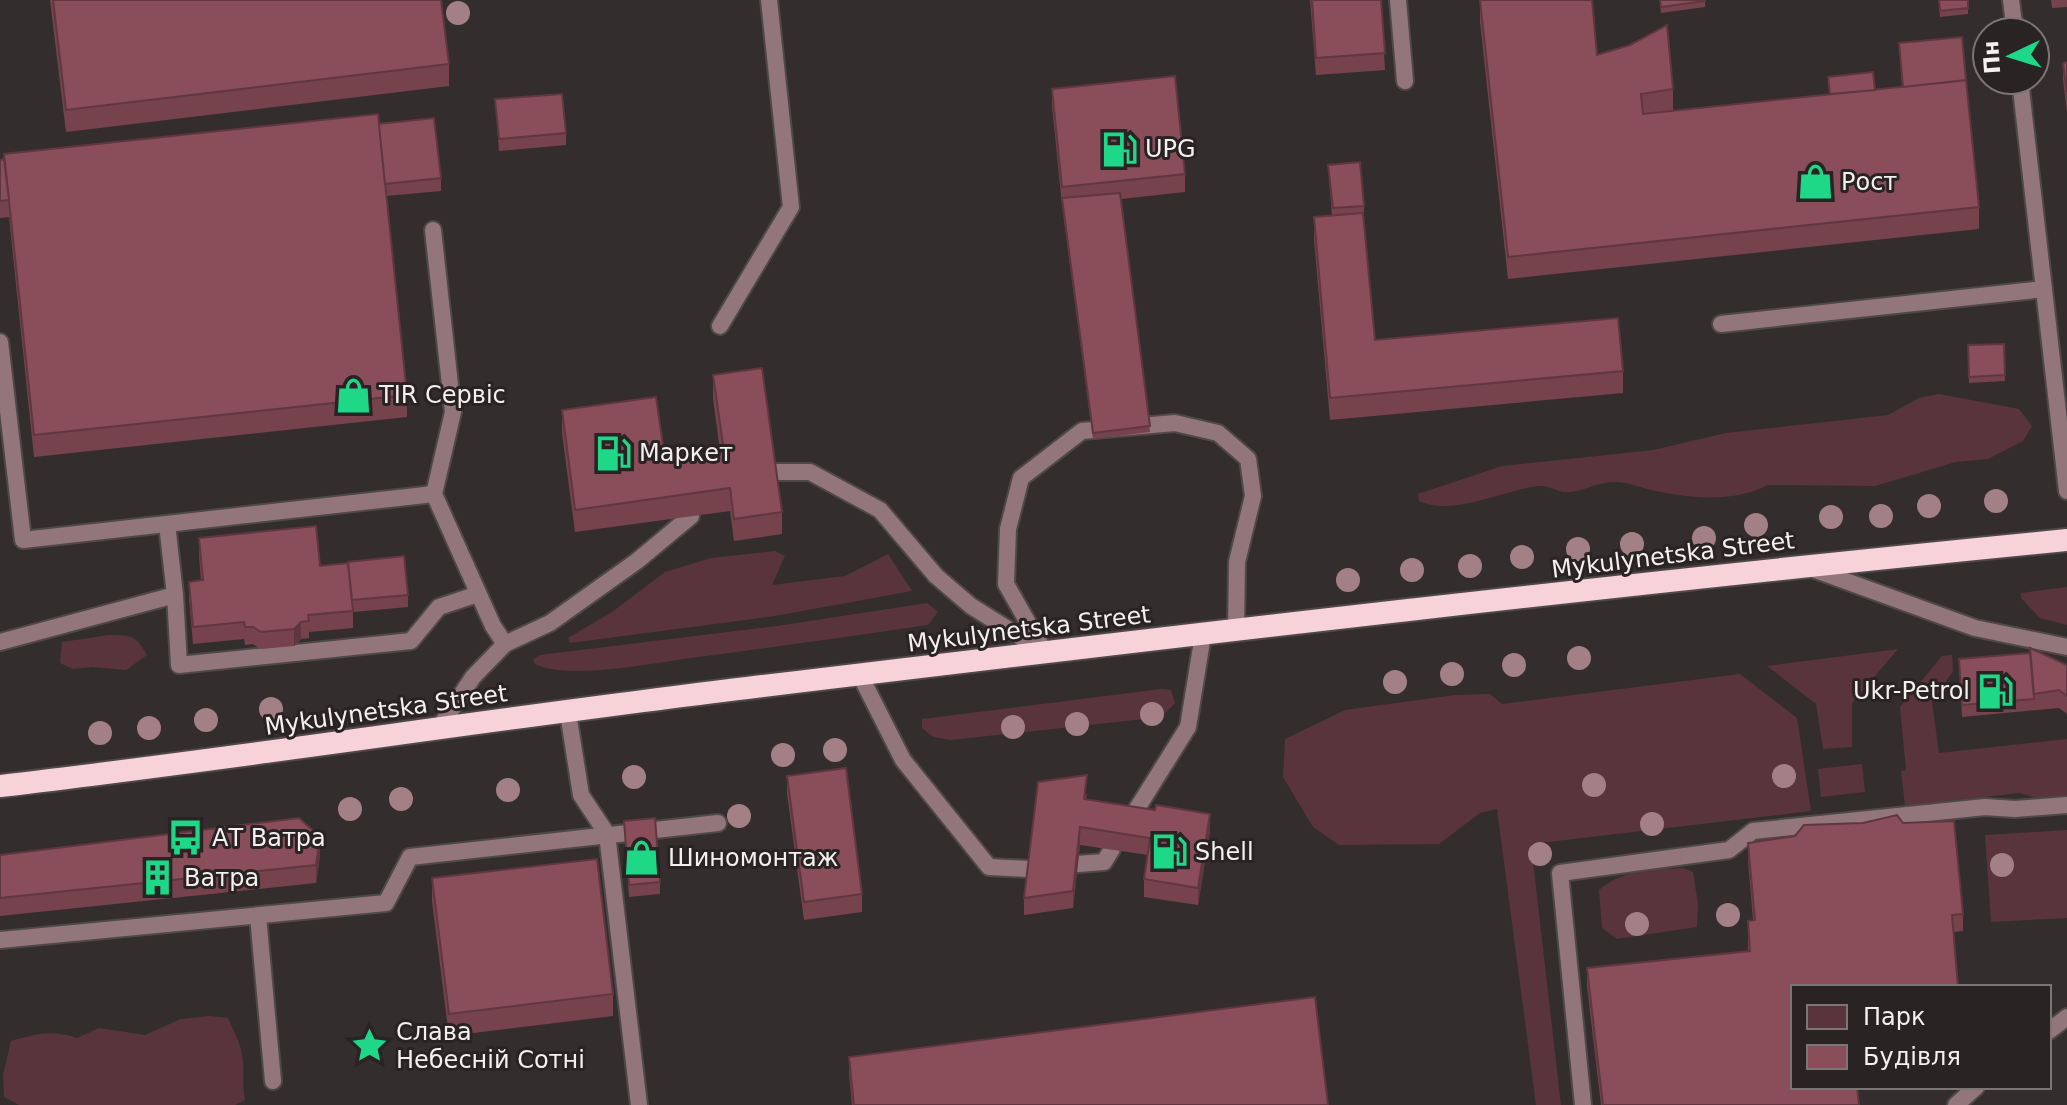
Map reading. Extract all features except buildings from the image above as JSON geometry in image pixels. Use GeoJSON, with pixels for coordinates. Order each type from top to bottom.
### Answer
{"type":"FeatureCollection","features":[{"type":"Feature","properties":{"kind":"highway","name":"Mykulynetska Street"},"geometry":{"type":"LineString","coordinates":[[0,786],[184,765],[439,728],[1044,651],[1805,566],[2067,540]]}},
{"type":"Feature","properties":{"kind":"lane"},"geometry":{"type":"LineString","coordinates":[[720,326],[791,207],[769,0]]}},
{"type":"Feature","properties":{"kind":"lane"},"geometry":{"type":"LineString","coordinates":[[1398,0],[1405,81]]}},
{"type":"Feature","properties":{"kind":"lane"},"geometry":{"type":"LineString","coordinates":[[2022,96],[2067,491]]}},
{"type":"Feature","properties":{"kind":"lane"},"geometry":{"type":"LineString","coordinates":[[433,230],[453,412],[434,494],[493,626],[505,644]]}},
{"type":"Feature","properties":{"kind":"lane"},"geometry":{"type":"LineString","coordinates":[[1721,324],[2044,289]]}},
{"type":"Feature","properties":{"kind":"lane"},"geometry":{"type":"LineString","coordinates":[[0,342],[23,540],[434,494]]}},
{"type":"Feature","properties":{"kind":"lane"},"geometry":{"type":"LineString","coordinates":[[1044,651],[1006,584],[1008,529],[1021,478],[1082,431],[1175,423],[1218,433],[1248,459],[1253,496],[1237,562],[1236,631]]}},
{"type":"Feature","properties":{"kind":"lane"},"geometry":{"type":"LineString","coordinates":[[773,472],[810,472],[880,510],[936,576],[971,606],[1044,651]]}},
{"type":"Feature","properties":{"kind":"lane"},"geometry":{"type":"LineString","coordinates":[[439,728],[473,677],[505,644],[550,623],[637,561],[691,516]]}},
{"type":"Feature","properties":{"kind":"lane"},"geometry":{"type":"LineString","coordinates":[[167,524],[179,665],[411,641],[439,607],[478,594]]}},
{"type":"Feature","properties":{"kind":"lane"},"geometry":{"type":"LineString","coordinates":[[1805,566],[1975,628],[2067,647]]}},
{"type":"Feature","properties":{"kind":"lane"},"geometry":{"type":"LineString","coordinates":[[0,642],[175,595]]}},
{"type":"Feature","properties":{"kind":"lane"},"geometry":{"type":"LineString","coordinates":[[1128,823],[1188,727],[1203,635]]}},
{"type":"Feature","properties":{"kind":"lane"},"geometry":{"type":"LineString","coordinates":[[860,675],[903,760],[989,867],[1029,869]]}},
{"type":"Feature","properties":{"kind":"lane"},"geometry":{"type":"LineString","coordinates":[[568,713],[581,795],[607,834],[639,1105]]}},
{"type":"Feature","properties":{"kind":"lane"},"geometry":{"type":"LineString","coordinates":[[1583,1105],[1560,873],[1729,850],[1753,831],[1985,807],[2015,809],[2067,805]]}},
{"type":"Feature","properties":{"kind":"lane"},"geometry":{"type":"LineString","coordinates":[[0,940],[386,903],[410,857],[718,823]]}},
{"type":"Feature","properties":{"kind":"lane"},"geometry":{"type":"LineString","coordinates":[[1078,864],[1104,862],[1112,849]]}},
{"type":"Feature","properties":{"kind":"lane"},"geometry":{"type":"LineString","coordinates":[[258,916],[273,1081]]}},
{"type":"Feature","properties":{"kind":"lane"},"geometry":{"type":"LineString","coordinates":[[2051,1029],[2067,1017]]}},
{"type":"Feature","properties":{"kind":"lane"},"geometry":{"type":"LineString","coordinates":[[1956,1105],[1974,1089]]}},
{"type":"Feature","properties":{"kind":"green space"},"geometry":{"type":"Polygon","coordinates":[[[1939,394],[2019,409],[2032,426],[2023,441],[1988,459],[1956,462],[1875,486],[1768,485],[1739,495],[1708,498],[1611,482],[1569,492],[1539,486],[1525,488],[1447,506],[1419,501],[1418,494],[1502,466],[1653,450],[1726,433],[1888,415],[1919,398],[1939,394]]]}},
{"type":"Feature","properties":{"kind":"green space"},"geometry":{"type":"Polygon","coordinates":[[[775,551],[785,556],[772,585],[845,576],[888,554],[912,591],[775,616],[570,643],[568,638],[612,612],[665,572],[711,558],[775,551]]]}},
{"type":"Feature","properties":{"kind":"green space"},"geometry":{"type":"Polygon","coordinates":[[[2067,587],[2067,625],[2040,618],[2021,598],[2021,593],[2067,587]]]}},
{"type":"Feature","properties":{"kind":"green space"},"geometry":{"type":"Polygon","coordinates":[[[927,603],[938,612],[928,625],[615,669],[550,669],[535,664],[533,660],[540,655],[777,626],[927,603]]]}},
{"type":"Feature","properties":{"kind":"green space"},"geometry":{"type":"Polygon","coordinates":[[[109,635],[132,638],[140,643],[147,655],[126,670],[73,669],[60,663],[62,642],[109,635]]]}},
{"type":"Feature","properties":{"kind":"green space"},"geometry":{"type":"Polygon","coordinates":[[[1898,649],[1852,703],[1852,747],[1823,749],[1816,704],[1767,666],[1898,649]]]}},
{"type":"Feature","properties":{"kind":"green space"},"geometry":{"type":"Polygon","coordinates":[[[1952,655],[1953,671],[1932,702],[1939,753],[2067,739],[2067,796],[2038,798],[2020,793],[1905,806],[1901,771],[1906,770],[1900,707],[1942,656],[1952,655]]]}},
{"type":"Feature","properties":{"kind":"green space"},"geometry":{"type":"Polygon","coordinates":[[[1740,674],[1797,718],[1811,811],[1531,844],[1561,1105],[1536,1105],[1497,809],[1480,813],[1439,844],[1339,845],[1313,827],[1283,777],[1285,739],[1345,710],[1455,695],[1490,694],[1502,704],[1740,674]]]}},
{"type":"Feature","properties":{"kind":"green space"},"geometry":{"type":"Polygon","coordinates":[[[1171,690],[1175,703],[1165,713],[1153,718],[951,740],[933,737],[922,728],[922,719],[1171,690]]]}},
{"type":"Feature","properties":{"kind":"green space"},"geometry":{"type":"Polygon","coordinates":[[[1862,764],[1865,792],[1821,797],[1818,769],[1862,764]]]}},
{"type":"Feature","properties":{"kind":"green space"},"geometry":{"type":"Polygon","coordinates":[[[2067,830],[2067,918],[1991,922],[1985,835],[2067,830]]]}},
{"type":"Feature","properties":{"kind":"green space"},"geometry":{"type":"Polygon","coordinates":[[[1683,868],[1693,872],[1698,904],[1697,927],[1617,939],[1602,928],[1599,890],[1608,883],[1628,874],[1683,868]]]}},
{"type":"Feature","properties":{"kind":"green space"},"geometry":{"type":"Polygon","coordinates":[[[228,1018],[241,1050],[245,1100],[235,1105],[19,1105],[4,1097],[3,1075],[11,1041],[44,1034],[77,1038],[99,1028],[145,1035],[181,1019],[228,1018]]]}},
{"type":"Feature","properties":{"kind":"place","name":"UPG"},"geometry":{"type":"Point","coordinates":[1119,149]}},
{"type":"Feature","properties":{"kind":"place","name":"Рост"},"geometry":{"type":"Point","coordinates":[1815,182]}},
{"type":"Feature","properties":{"kind":"place","name":"TIR Сервіс"},"geometry":{"type":"Point","coordinates":[353,395]}},
{"type":"Feature","properties":{"kind":"place","name":"Маркет"},"geometry":{"type":"Point","coordinates":[613,453]}},
{"type":"Feature","properties":{"kind":"place","name":"Ukr-Petrol"},"geometry":{"type":"Point","coordinates":[1996,691]}},
{"type":"Feature","properties":{"kind":"place","name":"АТ Ватра"},"geometry":{"type":"Point","coordinates":[186,838]}},
{"type":"Feature","properties":{"kind":"place","name":"Shell"},"geometry":{"type":"Point","coordinates":[1169,852]}},
{"type":"Feature","properties":{"kind":"place","name":"Шиномонтаж"},"geometry":{"type":"Point","coordinates":[642,858]}},
{"type":"Feature","properties":{"kind":"place","name":"Ватра"},"geometry":{"type":"Point","coordinates":[158,878]}},
{"type":"Feature","properties":{"kind":"place","name":"Слава Небесній Сотні"},"geometry":{"type":"Point","coordinates":[370,1046]}}]}
